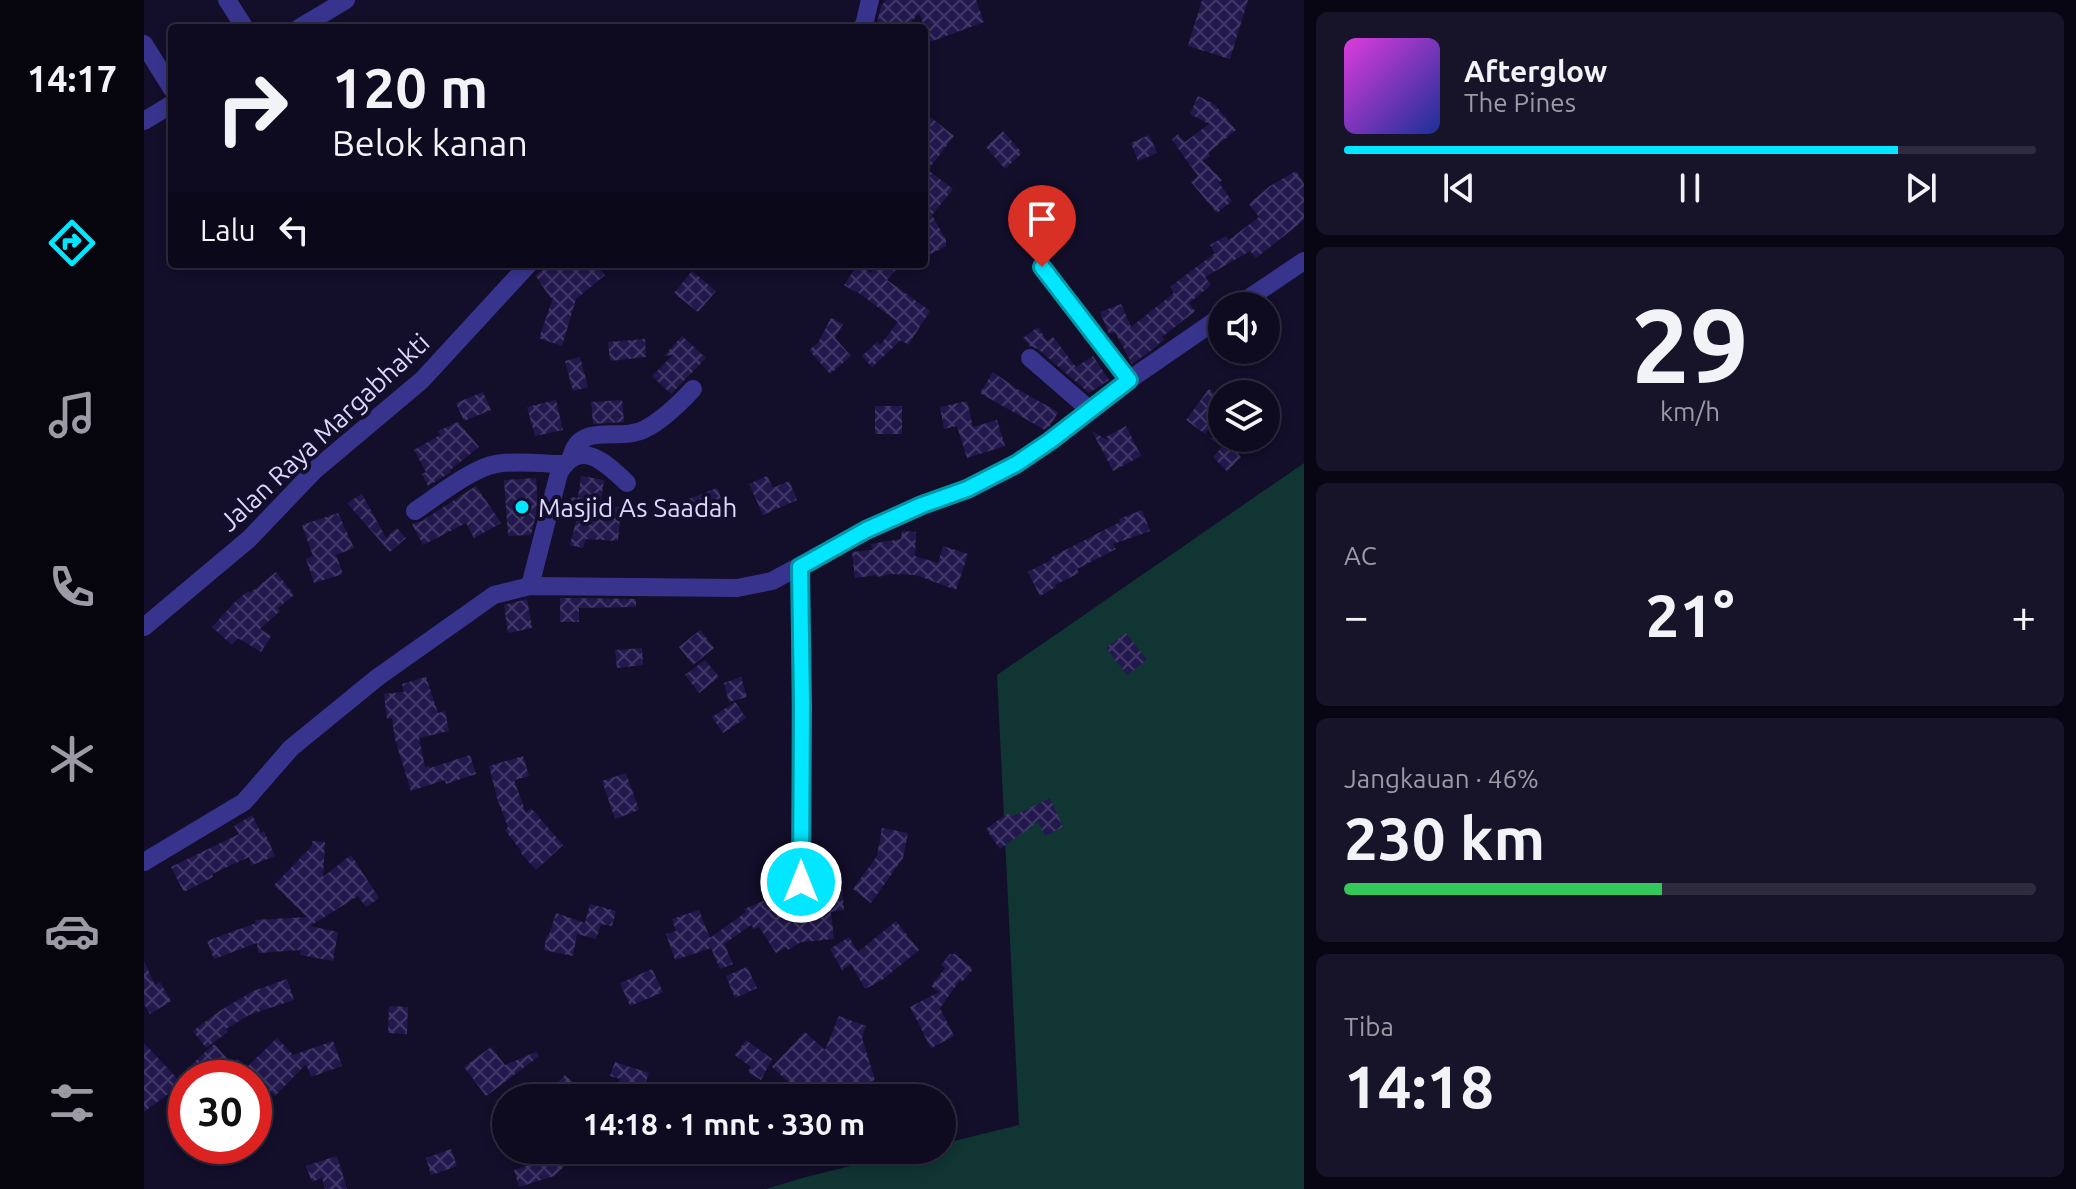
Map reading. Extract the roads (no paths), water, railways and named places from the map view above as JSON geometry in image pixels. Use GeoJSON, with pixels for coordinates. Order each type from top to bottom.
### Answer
{"type":"FeatureCollection","features":[{"type":"Feature","properties":{"kind":"street"},"geometry":{"type":"LineString","coordinates":[[227,0],[242,24]]}},
{"type":"Feature","properties":{"kind":"street"},"geometry":{"type":"LineString","coordinates":[[864,24],[870,0]]}},
{"type":"Feature","properties":{"kind":"street"},"geometry":{"type":"LineString","coordinates":[[305,24],[339,2]]}},
{"type":"Feature","properties":{"kind":"street"},"geometry":{"type":"LineString","coordinates":[[144,44],[168,83]]}},
{"type":"Feature","properties":{"kind":"street"},"geometry":{"type":"LineString","coordinates":[[144,121],[168,106]]}},
{"type":"Feature","properties":{"kind":"street"},"geometry":{"type":"LineString","coordinates":[[1258,292],[1304,261]]}},
{"type":"Feature","properties":{"kind":"street"},"geometry":{"type":"LineString","coordinates":[[1042,267],[1129,380]]}},
{"type":"Feature","properties":{"kind":"street","name":"Jalan Raya Margabhakti"},"geometry":{"type":"LineString","coordinates":[[144,627],[249,539],[315,470],[422,380],[525,268]]}},
{"type":"Feature","properties":{"kind":"street"},"geometry":{"type":"LineString","coordinates":[[144,862],[244,802],[291,748],[408,654],[494,595],[530,586],[737,588],[772,581],[866,530],[967,489],[1016,464],[1208,326]]}},
{"type":"Feature","properties":{"kind":"street"},"geometry":{"type":"LineString","coordinates":[[1030,358],[1090,410]]}},
{"type":"Feature","properties":{"kind":"street"},"geometry":{"type":"LineString","coordinates":[[530,586],[559,473],[574,447],[586,437],[628,435],[644,430],[678,405],[693,389]]}},
{"type":"Feature","properties":{"kind":"street"},"geometry":{"type":"LineString","coordinates":[[415,511],[493,464],[568,461],[589,456],[607,464],[627,483]]}},
{"type":"Feature","properties":{"kind":"street"},"geometry":{"type":"LineString","coordinates":[[800,567],[801,882]]}},
{"type":"Feature","properties":{"kind":"place","name":"Masjid As Saadah"},"geometry":{"type":"Point","coordinates":[522,507]}}]}
